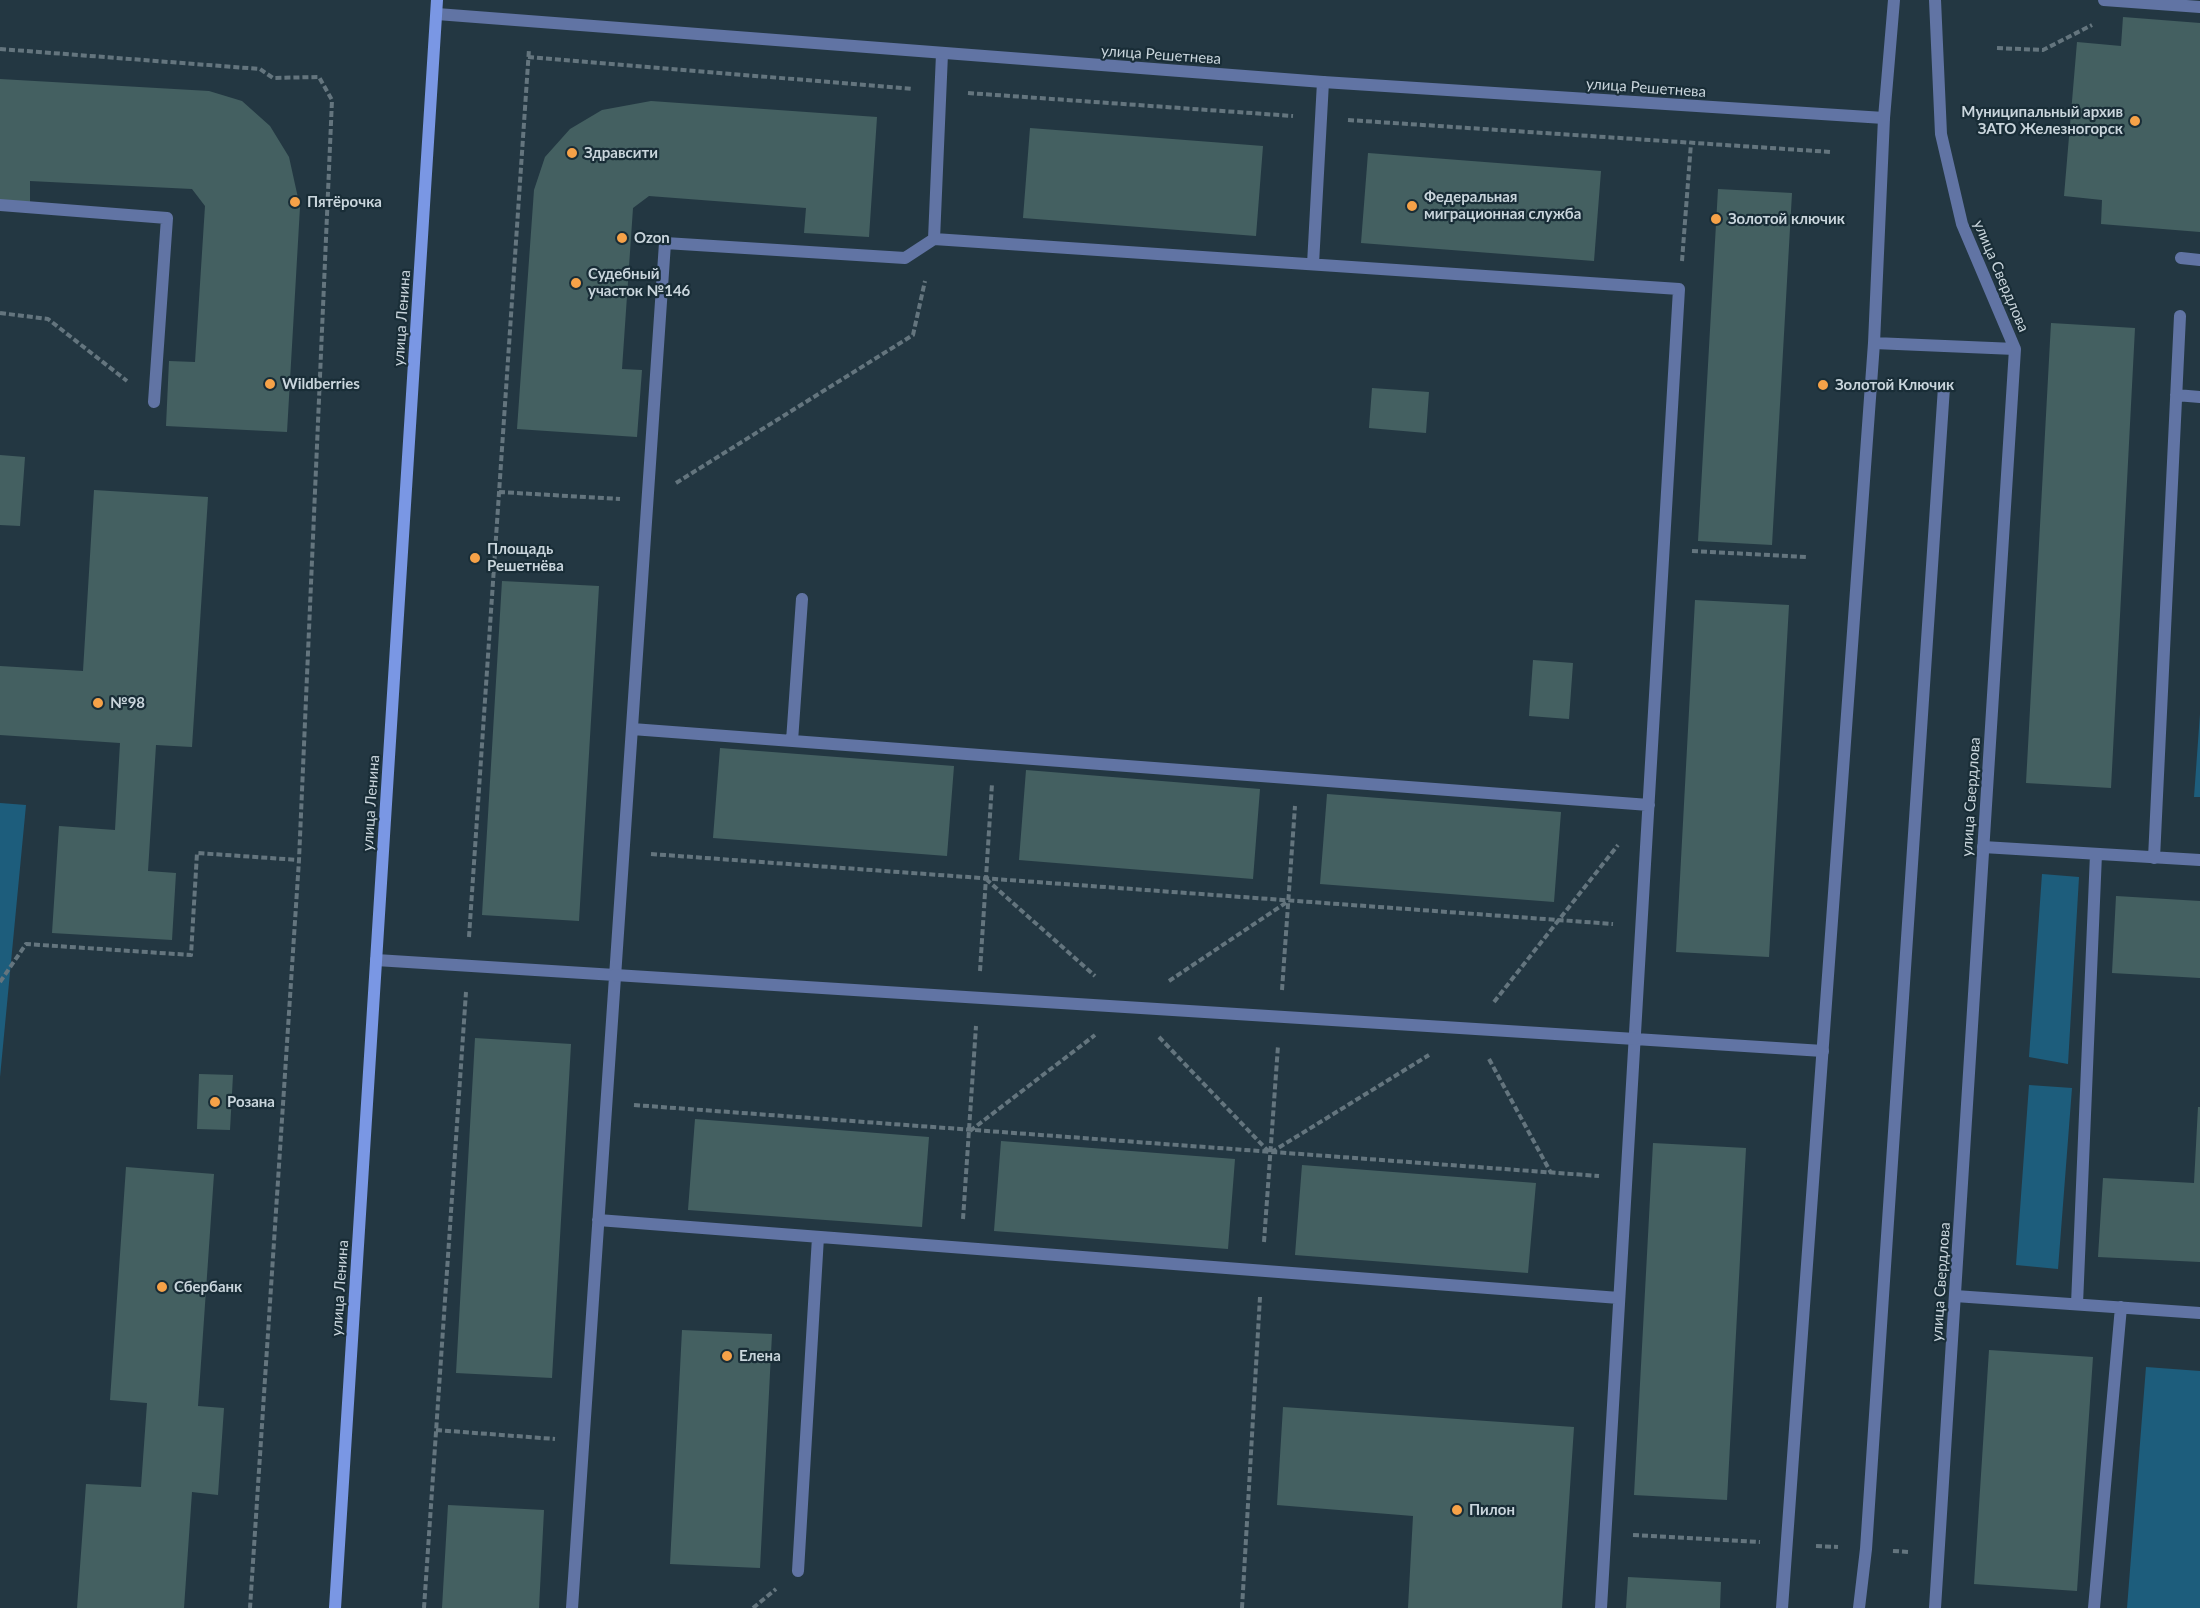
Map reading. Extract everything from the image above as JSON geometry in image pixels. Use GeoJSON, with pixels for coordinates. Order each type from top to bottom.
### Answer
{"type":"FeatureCollection","features":[{"type":"Feature","properties":{"kind":"main road","name":"улица Ленина"},"geometry":{"type":"LineString","coordinates":[[334,1608],[437,0]]}},
{"type":"Feature","properties":{"kind":"street"},"geometry":{"type":"LineString","coordinates":[[1782,1608],[1875,342],[1884,118],[1894,0]]}},
{"type":"Feature","properties":{"kind":"street","name":"улица Свердлова"},"geometry":{"type":"LineString","coordinates":[[1935,0],[1941,134],[1962,224],[2015,349],[1935,1608]]}},
{"type":"Feature","properties":{"kind":"street"},"geometry":{"type":"LineString","coordinates":[[2104,0],[2200,7]]}},
{"type":"Feature","properties":{"kind":"street","name":"улица Решетнева"},"geometry":{"type":"LineString","coordinates":[[437,14],[1323,82],[1884,118]]}},
{"type":"Feature","properties":{"kind":"street"},"geometry":{"type":"LineString","coordinates":[[934,239],[942,54]]}},
{"type":"Feature","properties":{"kind":"street"},"geometry":{"type":"LineString","coordinates":[[1313,264],[1323,82]]}},
{"type":"Feature","properties":{"kind":"street"},"geometry":{"type":"LineString","coordinates":[[0,205],[166,218],[154,402]]}},
{"type":"Feature","properties":{"kind":"street"},"geometry":{"type":"LineString","coordinates":[[572,1608],[665,243],[905,258],[934,239],[1679,289],[1601,1608]]}},
{"type":"Feature","properties":{"kind":"street"},"geometry":{"type":"LineString","coordinates":[[2181,258],[2200,260]]}},
{"type":"Feature","properties":{"kind":"street"},"geometry":{"type":"LineString","coordinates":[[2154,858],[2180,316]]}},
{"type":"Feature","properties":{"kind":"street"},"geometry":{"type":"LineString","coordinates":[[1875,342],[2015,349]]}},
{"type":"Feature","properties":{"kind":"street"},"geometry":{"type":"LineString","coordinates":[[1859,1608],[1866,1549],[1944,387]]}},
{"type":"Feature","properties":{"kind":"street"},"geometry":{"type":"LineString","coordinates":[[2176,396],[2200,397]]}},
{"type":"Feature","properties":{"kind":"street"},"geometry":{"type":"LineString","coordinates":[[792,741],[802,598]]}},
{"type":"Feature","properties":{"kind":"street"},"geometry":{"type":"LineString","coordinates":[[632,729],[1649,805]]}},
{"type":"Feature","properties":{"kind":"street"},"geometry":{"type":"LineString","coordinates":[[1983,847],[2200,860]]}},
{"type":"Feature","properties":{"kind":"street"},"geometry":{"type":"LineString","coordinates":[[2077,1304],[2096,854]]}},
{"type":"Feature","properties":{"kind":"street"},"geometry":{"type":"LineString","coordinates":[[376,960],[1823,1051]]}},
{"type":"Feature","properties":{"kind":"street"},"geometry":{"type":"LineString","coordinates":[[598,1220],[1619,1298]]}},
{"type":"Feature","properties":{"kind":"street"},"geometry":{"type":"LineString","coordinates":[[798,1570],[818,1237]]}},
{"type":"Feature","properties":{"kind":"street"},"geometry":{"type":"LineString","coordinates":[[1955,1296],[2200,1313]]}},
{"type":"Feature","properties":{"kind":"street"},"geometry":{"type":"LineString","coordinates":[[2094,1608],[2121,1307]]}},
{"type":"Feature","properties":{"kind":"path"},"geometry":{"type":"LineString","coordinates":[[1997,48],[2043,50],[2139,1]]}},
{"type":"Feature","properties":{"kind":"path"},"geometry":{"type":"LineString","coordinates":[[424,1608],[529,40]]}},
{"type":"Feature","properties":{"kind":"path"},"geometry":{"type":"LineString","coordinates":[[0,49],[260,69],[273,78],[319,77],[332,100],[299,860],[250,1608]]}},
{"type":"Feature","properties":{"kind":"path"},"geometry":{"type":"LineString","coordinates":[[528,57],[942,91],[1831,152]]}},
{"type":"Feature","properties":{"kind":"path"},"geometry":{"type":"LineString","coordinates":[[1679,289],[1691,143]]}},
{"type":"Feature","properties":{"kind":"path"},"geometry":{"type":"LineString","coordinates":[[499,492],[647,501],[913,335],[934,239]]}},
{"type":"Feature","properties":{"kind":"path"},"geometry":{"type":"LineString","coordinates":[[0,313],[48,319],[154,402]]}},
{"type":"Feature","properties":{"kind":"path"},"geometry":{"type":"LineString","coordinates":[[1664,550],[1806,557]]}},
{"type":"Feature","properties":{"kind":"path"},"geometry":{"type":"LineString","coordinates":[[1551,1173],[1473,1029],[1649,805]]}},
{"type":"Feature","properties":{"kind":"path"},"geometry":{"type":"LineString","coordinates":[[624,852],[1642,926]]}},
{"type":"Feature","properties":{"kind":"path"},"geometry":{"type":"LineString","coordinates":[[0,982],[26,944],[191,955],[197,853],[299,860]]}},
{"type":"Feature","properties":{"kind":"path"},"geometry":{"type":"LineString","coordinates":[[1270,1153],[1432,1054]]}},
{"type":"Feature","properties":{"kind":"path"},"geometry":{"type":"LineString","coordinates":[[606,1103],[1626,1178]]}},
{"type":"Feature","properties":{"kind":"path"},"geometry":{"type":"LineString","coordinates":[[1242,1608],[1262,1270]]}},
{"type":"Feature","properties":{"kind":"path"},"geometry":{"type":"LineString","coordinates":[[436,1430],[583,1441]]}},
{"type":"Feature","properties":{"kind":"shaded area"},"geometry":{"type":"Polygon","coordinates":[[[2200,714],[2200,797],[2194,797],[2200,714]]]}},
{"type":"Feature","properties":{"kind":"shaded area"},"geometry":{"type":"Polygon","coordinates":[[[0,803],[26,805],[0,1077],[0,803]]]}},
{"type":"Feature","properties":{"kind":"shaded area"},"geometry":{"type":"Polygon","coordinates":[[[2042,874],[2079,877],[2068,1064],[2029,1057],[2042,874]]]}},
{"type":"Feature","properties":{"kind":"shaded area"},"geometry":{"type":"Polygon","coordinates":[[[2029,1085],[2072,1088],[2058,1269],[2016,1265],[2029,1085]]]}},
{"type":"Feature","properties":{"kind":"shaded area"},"geometry":{"type":"Polygon","coordinates":[[[2146,1367],[2200,1371],[2200,1608],[2127,1608],[2146,1367]]]}},
{"type":"Feature","properties":{"kind":"building","name":"Муниципальный архив ЗАТО Железногорск"},"geometry":{"type":"Polygon","coordinates":[[[2123,17],[2200,23],[2200,232],[2101,224],[2102,200],[2064,196],[2077,42],[2121,46],[2123,17]]]}},
{"type":"Feature","properties":{"kind":"building"},"geometry":{"type":"Polygon","coordinates":[[[0,79],[209,91],[242,101],[270,126],[289,157],[300,207],[287,432],[166,426],[169,361],[195,362],[205,206],[192,189],[30,181],[30,202],[0,200],[0,79]]]}},
{"type":"Feature","properties":{"kind":"building"},"geometry":{"type":"Polygon","coordinates":[[[651,101],[877,117],[869,237],[804,233],[806,208],[649,196],[633,208],[622,369],[642,370],[637,437],[517,429],[534,190],[545,157],[570,129],[602,110],[651,101]]]}},
{"type":"Feature","properties":{"kind":"building"},"geometry":{"type":"Polygon","coordinates":[[[1030,128],[1263,146],[1256,236],[1023,218],[1030,128]]]}},
{"type":"Feature","properties":{"kind":"building"},"geometry":{"type":"Polygon","coordinates":[[[1368,153],[1601,171],[1594,261],[1361,243],[1368,153]]]}},
{"type":"Feature","properties":{"kind":"building"},"geometry":{"type":"Polygon","coordinates":[[[1718,189],[1792,193],[1772,545],[1698,541],[1718,189]]]}},
{"type":"Feature","properties":{"kind":"building"},"geometry":{"type":"Polygon","coordinates":[[[2051,323],[2135,328],[2111,788],[2026,783],[2051,323]]]}},
{"type":"Feature","properties":{"kind":"building"},"geometry":{"type":"Polygon","coordinates":[[[1372,388],[1429,392],[1426,433],[1369,428],[1372,388]]]}},
{"type":"Feature","properties":{"kind":"building"},"geometry":{"type":"Polygon","coordinates":[[[0,455],[25,457],[20,526],[0,525],[0,455]]]}},
{"type":"Feature","properties":{"kind":"building","name":"№98"},"geometry":{"type":"Polygon","coordinates":[[[94,490],[208,497],[192,747],[156,745],[148,871],[176,873],[172,940],[52,933],[59,826],[115,830],[120,743],[0,735],[0,666],[83,671],[94,490]]]}},
{"type":"Feature","properties":{"kind":"building"},"geometry":{"type":"Polygon","coordinates":[[[502,581],[599,586],[579,921],[482,915],[502,581]]]}},
{"type":"Feature","properties":{"kind":"building"},"geometry":{"type":"Polygon","coordinates":[[[1695,600],[1789,605],[1769,957],[1676,952],[1695,600]]]}},
{"type":"Feature","properties":{"kind":"building"},"geometry":{"type":"Polygon","coordinates":[[[1533,660],[1573,663],[1569,719],[1529,716],[1533,660]]]}},
{"type":"Feature","properties":{"kind":"building"},"geometry":{"type":"Polygon","coordinates":[[[720,748],[954,766],[947,856],[713,838],[720,748]]]}},
{"type":"Feature","properties":{"kind":"building"},"geometry":{"type":"Polygon","coordinates":[[[1026,770],[1260,789],[1253,879],[1019,860],[1026,770]]]}},
{"type":"Feature","properties":{"kind":"building"},"geometry":{"type":"Polygon","coordinates":[[[1327,794],[1561,812],[1554,902],[1320,884],[1327,794]]]}},
{"type":"Feature","properties":{"kind":"building"},"geometry":{"type":"Polygon","coordinates":[[[2116,896],[2200,901],[2200,978],[2112,973],[2116,896]]]}},
{"type":"Feature","properties":{"kind":"building"},"geometry":{"type":"Polygon","coordinates":[[[475,1038],[571,1044],[552,1378],[456,1373],[475,1038]]]}},
{"type":"Feature","properties":{"kind":"building","name":"Розана"},"geometry":{"type":"Polygon","coordinates":[[[199,1074],[233,1075],[230,1130],[197,1129],[199,1074]]]}},
{"type":"Feature","properties":{"kind":"building"},"geometry":{"type":"Polygon","coordinates":[[[2198,1107],[2200,1107],[2200,1262],[2098,1257],[2103,1178],[2194,1183],[2198,1107]]]}},
{"type":"Feature","properties":{"kind":"building"},"geometry":{"type":"Polygon","coordinates":[[[695,1119],[929,1137],[922,1227],[688,1210],[695,1119]]]}},
{"type":"Feature","properties":{"kind":"building"},"geometry":{"type":"Polygon","coordinates":[[[1001,1141],[1235,1159],[1228,1249],[994,1231],[1001,1141]]]}},
{"type":"Feature","properties":{"kind":"building"},"geometry":{"type":"Polygon","coordinates":[[[1653,1143],[1746,1148],[1727,1500],[1634,1495],[1653,1143]]]}},
{"type":"Feature","properties":{"kind":"building"},"geometry":{"type":"Polygon","coordinates":[[[1302,1165],[1536,1183],[1528,1273],[1295,1255],[1302,1165]]]}},
{"type":"Feature","properties":{"kind":"building","name":"Сбербанк"},"geometry":{"type":"Polygon","coordinates":[[[126,1167],[214,1174],[198,1406],[224,1408],[218,1495],[192,1492],[184,1608],[77,1608],[86,1484],[141,1487],[147,1403],[110,1400],[126,1167]]]}},
{"type":"Feature","properties":{"kind":"building"},"geometry":{"type":"Polygon","coordinates":[[[682,1330],[772,1334],[760,1568],[670,1564],[682,1330]]]}},
{"type":"Feature","properties":{"kind":"building"},"geometry":{"type":"Polygon","coordinates":[[[1989,1350],[2093,1357],[2077,1591],[1974,1584],[1989,1350]]]}},
{"type":"Feature","properties":{"kind":"building","name":"Пилон"},"geometry":{"type":"Polygon","coordinates":[[[1283,1407],[1574,1427],[1562,1608],[1408,1608],[1413,1516],[1277,1505],[1283,1407]]]}},
{"type":"Feature","properties":{"kind":"building"},"geometry":{"type":"Polygon","coordinates":[[[448,1505],[544,1510],[539,1608],[442,1608],[448,1505]]]}},
{"type":"Feature","properties":{"kind":"building"},"geometry":{"type":"Polygon","coordinates":[[[1628,1577],[1721,1582],[1720,1608],[1626,1608],[1628,1577]]]}},
{"type":"Feature","properties":{"kind":"place","name":"Муниципальный архив ЗАТО Железногорск"},"geometry":{"type":"Point","coordinates":[2135,121]}},
{"type":"Feature","properties":{"kind":"place","name":"Здравсити"},"geometry":{"type":"Point","coordinates":[572,153]}},
{"type":"Feature","properties":{"kind":"place","name":"Пятёрочка"},"geometry":{"type":"Point","coordinates":[295,202]}},
{"type":"Feature","properties":{"kind":"place","name":"Федеральная миграционная служба"},"geometry":{"type":"Point","coordinates":[1412,206]}},
{"type":"Feature","properties":{"kind":"place","name":"Золотой ключик"},"geometry":{"type":"Point","coordinates":[1716,219]}},
{"type":"Feature","properties":{"kind":"place","name":"Ozon"},"geometry":{"type":"Point","coordinates":[622,238]}},
{"type":"Feature","properties":{"kind":"place","name":"Судебный участок №146"},"geometry":{"type":"Point","coordinates":[576,283]}},
{"type":"Feature","properties":{"kind":"place","name":"Wildberries"},"geometry":{"type":"Point","coordinates":[270,384]}},
{"type":"Feature","properties":{"kind":"place","name":"Золотой Ключик"},"geometry":{"type":"Point","coordinates":[1823,385]}},
{"type":"Feature","properties":{"kind":"place","name":"Площадь Решетнёва"},"geometry":{"type":"Point","coordinates":[475,558]}},
{"type":"Feature","properties":{"kind":"place","name":"№98"},"geometry":{"type":"Point","coordinates":[98,703]}},
{"type":"Feature","properties":{"kind":"place","name":"Розана"},"geometry":{"type":"Point","coordinates":[215,1102]}},
{"type":"Feature","properties":{"kind":"place","name":"Сбербанк"},"geometry":{"type":"Point","coordinates":[162,1287]}},
{"type":"Feature","properties":{"kind":"place","name":"Елена"},"geometry":{"type":"Point","coordinates":[727,1356]}},
{"type":"Feature","properties":{"kind":"place","name":"Пилон"},"geometry":{"type":"Point","coordinates":[1457,1510]}}]}
